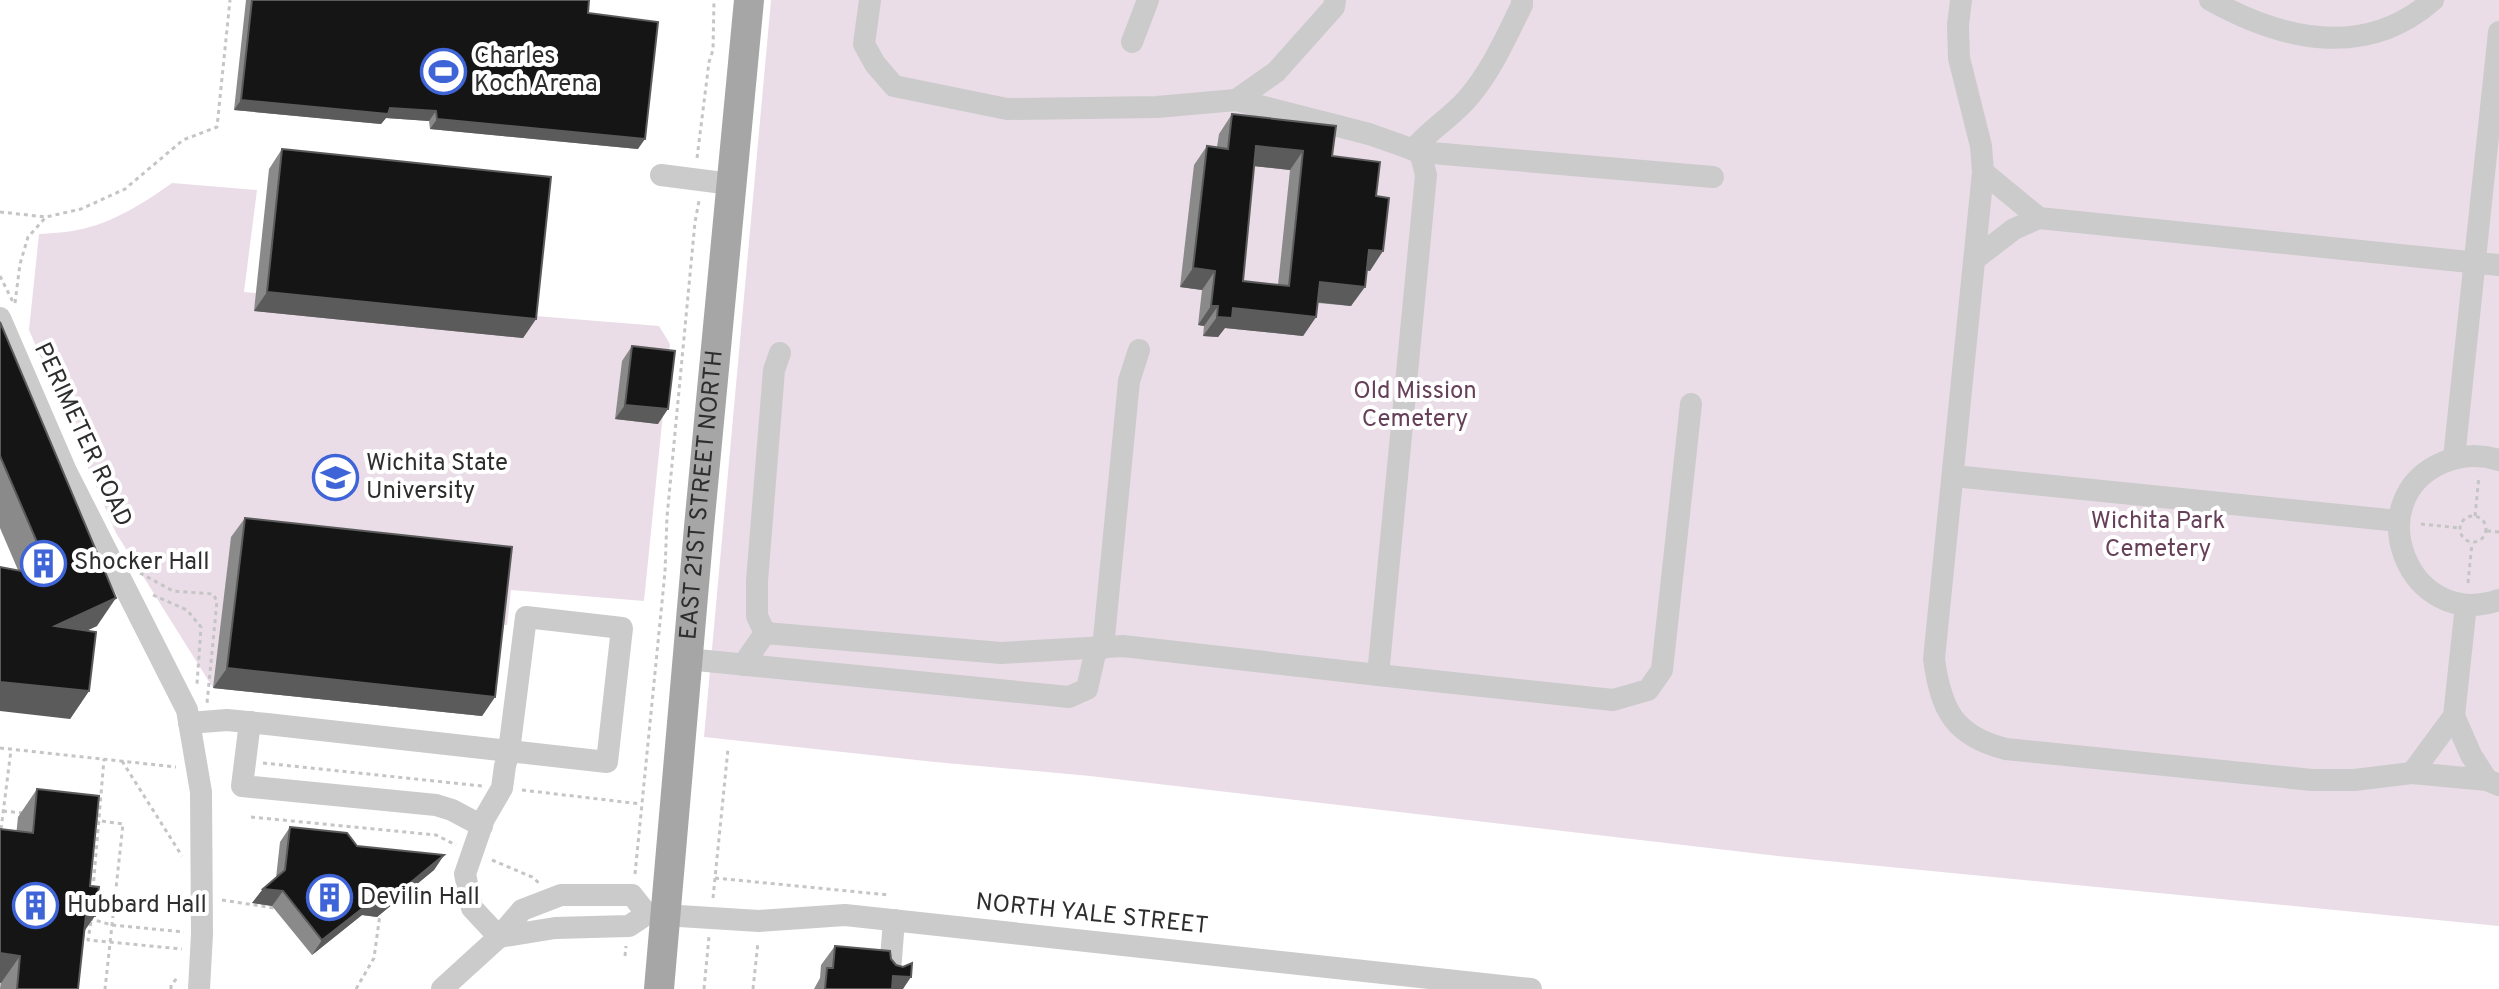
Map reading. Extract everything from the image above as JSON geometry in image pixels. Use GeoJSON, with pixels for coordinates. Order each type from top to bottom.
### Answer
{"type":"FeatureCollection","features":[{"type":"Feature","properties":{"kind":"main road","name":"EAST 21ST STREET NORTH"},"geometry":{"type":"LineString","coordinates":[[659,989],[656,916],[687,659],[749,0]]}},
{"type":"Feature","properties":{"kind":"street"},"geometry":{"type":"LineString","coordinates":[[870,0],[864,44],[875,64],[894,86],[1007,109],[1157,107],[1236,100],[1369,134],[1416,151],[1713,177]]}},
{"type":"Feature","properties":{"kind":"street"},"geometry":{"type":"LineString","coordinates":[[1132,42],[1148,0]]}},
{"type":"Feature","properties":{"kind":"street"},"geometry":{"type":"LineString","coordinates":[[1236,100],[1276,72],[1334,7],[1335,0]]}},
{"type":"Feature","properties":{"kind":"street"},"geometry":{"type":"LineString","coordinates":[[1416,151],[1425,134],[1467,100],[1492,66],[1522,0]]}},
{"type":"Feature","properties":{"kind":"street"},"geometry":{"type":"LineString","coordinates":[[1961,0],[1959,58],[1981,146],[1983,172],[1934,659],[1942,702],[1949,714],[1969,735],[1986,744],[2006,749],[2312,780],[2354,780],[2412,773],[2493,782]]}},
{"type":"Feature","properties":{"kind":"street"},"geometry":{"type":"LineString","coordinates":[[2210,0],[2250,19],[2303,36],[2330,39],[2379,33],[2433,0]]}},
{"type":"Feature","properties":{"kind":"street"},"geometry":{"type":"LineString","coordinates":[[2454,458],[2499,32]]}},
{"type":"Feature","properties":{"kind":"street"},"geometry":{"type":"LineString","coordinates":[[1378,675],[1426,175],[1416,151]]}},
{"type":"Feature","properties":{"kind":"street"},"geometry":{"type":"LineString","coordinates":[[1983,172],[2039,218]]}},
{"type":"Feature","properties":{"kind":"street"},"geometry":{"type":"LineString","coordinates":[[661,175],[731,184]]}},
{"type":"Feature","properties":{"kind":"street"},"geometry":{"type":"LineString","coordinates":[[1975,259],[2014,229],[2039,218],[2499,265]]}},
{"type":"Feature","properties":{"kind":"street","name":"PERIMETER ROAD"},"geometry":{"type":"LineString","coordinates":[[0,318],[66,471],[187,710],[198,717],[202,934],[199,989]]}},
{"type":"Feature","properties":{"kind":"street"},"geometry":{"type":"LineString","coordinates":[[687,659],[1069,697],[1087,689],[1100,649],[1129,381],[1139,350]]}},
{"type":"Feature","properties":{"kind":"street"},"geometry":{"type":"LineString","coordinates":[[765,633],[757,616],[757,581],[774,370],[780,353]]}},
{"type":"Feature","properties":{"kind":"street"},"geometry":{"type":"LineString","coordinates":[[765,633],[1001,653],[1123,646],[1613,700],[1648,690],[1662,670],[1691,404]]}},
{"type":"Feature","properties":{"kind":"street"},"geometry":{"type":"LineString","coordinates":[[2490,458],[2454,458],[2441,463],[2417,481],[2399,521],[2401,548],[2411,572],[2429,591],[2466,605],[2499,600]]}},
{"type":"Feature","properties":{"kind":"street"},"geometry":{"type":"LineString","coordinates":[[1954,476],[2399,521]]}},
{"type":"Feature","properties":{"kind":"street"},"geometry":{"type":"LineString","coordinates":[[2466,605],[2454,716],[2471,755],[2493,782]]}},
{"type":"Feature","properties":{"kind":"street"},"geometry":{"type":"LineString","coordinates":[[198,717],[250,722],[509,751],[607,762],[622,628],[526,617],[509,751],[502,788],[482,826],[465,874],[472,908],[499,937]]}},
{"type":"Feature","properties":{"kind":"street"},"geometry":{"type":"LineString","coordinates":[[743,665],[765,633]]}},
{"type":"Feature","properties":{"kind":"street"},"geometry":{"type":"LineString","coordinates":[[2412,773],[2454,716]]}},
{"type":"Feature","properties":{"kind":"street"},"geometry":{"type":"LineString","coordinates":[[250,722],[242,786],[436,805],[482,826]]}},
{"type":"Feature","properties":{"kind":"street","name":"NORTH YALE STREET"},"geometry":{"type":"LineString","coordinates":[[442,989],[499,937],[522,910],[561,895],[632,895],[656,916]]}},
{"type":"Feature","properties":{"kind":"street","name":"NORTH YALE STREET"},"geometry":{"type":"LineString","coordinates":[[499,937],[555,928],[629,926],[656,916],[759,921],[845,915],[1531,989]]}},
{"type":"Feature","properties":{"kind":"street"},"geometry":{"type":"LineString","coordinates":[[890,972],[894,920]]}},
{"type":"Feature","properties":{"kind":"path"},"geometry":{"type":"LineString","coordinates":[[0,212],[46,217],[81,209],[125,189],[183,140],[217,127],[230,0]]}},
{"type":"Feature","properties":{"kind":"path"},"geometry":{"type":"LineString","coordinates":[[635,875],[695,222],[700,200],[696,170],[713,50],[714,0]]}},
{"type":"Feature","properties":{"kind":"path"},"geometry":{"type":"LineString","coordinates":[[0,276],[14,305],[28,237],[46,217]]}},
{"type":"Feature","properties":{"kind":"path"},"geometry":{"type":"LineString","coordinates":[[2475,516],[2490,458]]}},
{"type":"Feature","properties":{"kind":"path"},"geometry":{"type":"LineString","coordinates":[[2475,516],[2484,521],[2487,531],[2479,541],[2472,543],[2463,538],[2460,528],[2465,519],[2475,516]]}},
{"type":"Feature","properties":{"kind":"path"},"geometry":{"type":"LineString","coordinates":[[2399,521],[2460,528]]}},
{"type":"Feature","properties":{"kind":"path"},"geometry":{"type":"LineString","coordinates":[[2487,531],[2499,532]]}},
{"type":"Feature","properties":{"kind":"path"},"geometry":{"type":"LineString","coordinates":[[2466,605],[2472,543]]}},
{"type":"Feature","properties":{"kind":"path"},"geometry":{"type":"LineString","coordinates":[[134,570],[173,591],[213,594],[217,601],[198,717]]}},
{"type":"Feature","properties":{"kind":"path"},"geometry":{"type":"LineString","coordinates":[[0,748],[182,767]]}},
{"type":"Feature","properties":{"kind":"path"},"geometry":{"type":"LineString","coordinates":[[0,837],[11,749]]}},
{"type":"Feature","properties":{"kind":"path"},"geometry":{"type":"LineString","coordinates":[[704,989],[728,749]]}},
{"type":"Feature","properties":{"kind":"path"},"geometry":{"type":"LineString","coordinates":[[93,891],[104,759]]}},
{"type":"Feature","properties":{"kind":"path"},"geometry":{"type":"LineString","coordinates":[[122,761],[187,865],[186,851]]}},
{"type":"Feature","properties":{"kind":"path"},"geometry":{"type":"LineString","coordinates":[[245,761],[641,804]]}},
{"type":"Feature","properties":{"kind":"path"},"geometry":{"type":"LineString","coordinates":[[3,811],[34,814]]}},
{"type":"Feature","properties":{"kind":"path"},"geometry":{"type":"LineString","coordinates":[[251,817],[436,835],[472,853],[511,866],[544,887]]}},
{"type":"Feature","properties":{"kind":"path"},"geometry":{"type":"LineString","coordinates":[[81,819],[123,824],[105,989]]}},
{"type":"Feature","properties":{"kind":"path"},"geometry":{"type":"LineString","coordinates":[[715,878],[889,895]]}},
{"type":"Feature","properties":{"kind":"path"},"geometry":{"type":"LineString","coordinates":[[91,919],[112,925],[187,932],[186,950],[88,940],[92,905]]}},
{"type":"Feature","properties":{"kind":"path"},"geometry":{"type":"LineString","coordinates":[[356,989],[374,958],[380,914]]}},
{"type":"Feature","properties":{"kind":"path"},"geometry":{"type":"LineString","coordinates":[[753,989],[758,938]]}},
{"type":"Feature","properties":{"kind":"path"},"geometry":{"type":"LineString","coordinates":[[171,989],[184,970]]}},
{"type":"Feature","properties":{"kind":"green space"},"geometry":{"type":"Polygon","coordinates":[[[771,0],[2499,0],[2499,926],[1787,857],[1090,776],[704,737],[771,0]]]}},
{"type":"Feature","properties":{"kind":"green space"},"geometry":{"type":"Polygon","coordinates":[[[172,183],[257,190],[244,292],[659,326],[670,344],[644,601],[511,590],[507,625],[493,624],[482,716],[213,688],[116,533],[29,330],[39,234],[72,231],[102,223],[139,205],[172,183]]]}},
{"type":"Feature","properties":{"kind":"building","name":"Charles Koch Arena"},"geometry":{"type":"Polygon","coordinates":[[[252,0],[589,0],[588,13],[658,22],[645,139],[437,119],[436,111],[390,108],[388,114],[241,100],[252,0]]]}},
{"type":"Feature","properties":{"kind":"building"},"geometry":{"type":"Polygon","coordinates":[[[1232,114],[1336,126],[1332,156],[1380,162],[1376,196],[1389,198],[1383,251],[1369,250],[1365,287],[1320,282],[1316,317],[1233,308],[1232,318],[1217,317],[1218,306],[1211,306],[1215,271],[1193,268],[1207,146],[1228,149],[1232,114]],[[1256,146],[1243,281],[1289,286],[1303,151],[1256,146]]]}},
{"type":"Feature","properties":{"kind":"building"},"geometry":{"type":"Polygon","coordinates":[[[282,149],[551,177],[536,319],[267,292],[282,149]]]}},
{"type":"Feature","properties":{"kind":"building"},"geometry":{"type":"Polygon","coordinates":[[[0,322],[116,598],[55,626],[96,632],[89,691],[0,682],[0,567],[52,577],[0,456],[0,322]]]}},
{"type":"Feature","properties":{"kind":"building"},"geometry":{"type":"Polygon","coordinates":[[[632,346],[675,351],[668,409],[625,405],[632,346]]]}},
{"type":"Feature","properties":{"kind":"building"},"geometry":{"type":"Polygon","coordinates":[[[245,518],[512,547],[495,697],[227,668],[245,518]]]}},
{"type":"Feature","properties":{"kind":"building","name":"Hubbard Hall"},"geometry":{"type":"Polygon","coordinates":[[[37,789],[99,796],[90,886],[99,887],[95,916],[86,915],[78,989],[17,989],[20,956],[0,953],[0,829],[33,833],[37,789]]]}},
{"type":"Feature","properties":{"kind":"building","name":"Devilin Hall"},"geometry":{"type":"Polygon","coordinates":[[[290,827],[347,833],[357,846],[444,855],[387,902],[372,901],[322,940],[283,891],[263,889],[285,870],[290,827]]]}},
{"type":"Feature","properties":{"kind":"building"},"geometry":{"type":"Polygon","coordinates":[[[835,946],[890,951],[896,965],[903,967],[912,963],[911,977],[893,976],[892,989],[825,989],[827,968],[833,968],[835,946]]]}},
{"type":"Feature","properties":{"kind":"place","name":"Charles Koch Arena"},"geometry":{"type":"Point","coordinates":[443,71]}},
{"type":"Feature","properties":{"kind":"place","name":"Wichita State University"},"geometry":{"type":"Point","coordinates":[335,478]}},
{"type":"Feature","properties":{"kind":"place","name":"Shocker Hall"},"geometry":{"type":"Point","coordinates":[43,563]}},
{"type":"Feature","properties":{"kind":"place","name":"Devilin Hall"},"geometry":{"type":"Point","coordinates":[329,898]}},
{"type":"Feature","properties":{"kind":"place","name":"Hubbard Hall"},"geometry":{"type":"Point","coordinates":[36,906]}},
{"type":"Feature","properties":{"kind":"park label","name":"Old Mission Cemetery"},"geometry":{"type":"Point","coordinates":[1415,406]}},
{"type":"Feature","properties":{"kind":"park label","name":"Wichita Park Cemetery"},"geometry":{"type":"Point","coordinates":[2158,536]}}]}
